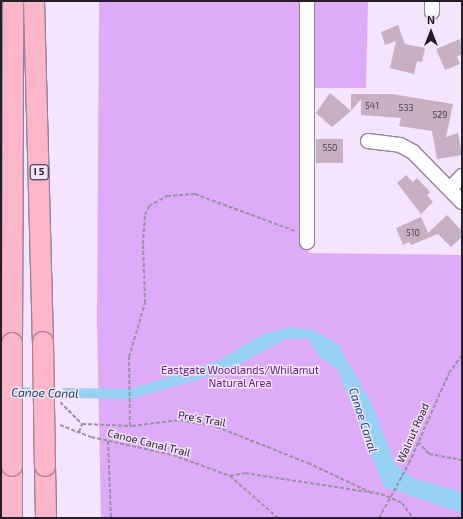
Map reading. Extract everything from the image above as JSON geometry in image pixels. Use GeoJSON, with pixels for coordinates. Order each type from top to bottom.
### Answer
{"type":"FeatureCollection","features":[{"type":"Feature","properties":{"kind":"highway","name":"I 5"},"geometry":{"type":"LineString","coordinates":[[12,518],[13,1]]}},
{"type":"Feature","properties":{"kind":"highway","name":"I 5"},"geometry":{"type":"LineString","coordinates":[[34,1],[46,518]]}},
{"type":"Feature","properties":{"kind":"street"},"geometry":{"type":"LineString","coordinates":[[307,1],[307,239]]}},
{"type":"Feature","properties":{"kind":"street"},"geometry":{"type":"LineString","coordinates":[[368,141],[400,144],[413,152],[450,188],[462,202]]}},
{"type":"Feature","properties":{"kind":"street"},"geometry":{"type":"LineString","coordinates":[[450,188],[462,176]]}},
{"type":"Feature","properties":{"kind":"path"},"geometry":{"type":"LineString","coordinates":[[130,426],[129,357],[143,318],[146,297],[143,244],[145,215],[149,206],[167,196],[195,194],[307,239]]}},
{"type":"Feature","properties":{"kind":"path","name":"Walnut Road"},"geometry":{"type":"LineString","coordinates":[[379,518],[409,463],[449,373],[462,355]]}},
{"type":"Feature","properties":{"kind":"path"},"geometry":{"type":"LineString","coordinates":[[56,400],[82,424],[79,432]]}},
{"type":"Feature","properties":{"kind":"path","name":"Pre's Trail"},"geometry":{"type":"LineString","coordinates":[[82,424],[130,426],[179,420],[217,427],[308,463],[374,494],[402,503],[413,518]]}},
{"type":"Feature","properties":{"kind":"path","name":"Canoe Canal Trail"},"geometry":{"type":"LineString","coordinates":[[53,424],[108,441],[173,455],[230,476],[278,518]]}},
{"type":"Feature","properties":{"kind":"path"},"geometry":{"type":"LineString","coordinates":[[108,441],[110,518]]}},
{"type":"Feature","properties":{"kind":"path"},"geometry":{"type":"LineString","coordinates":[[418,442],[429,454],[462,460]]}},
{"type":"Feature","properties":{"kind":"path"},"geometry":{"type":"LineString","coordinates":[[230,476],[246,473],[374,494]]}},
{"type":"Feature","properties":{"kind":"green space","name":"Eastgate Woodlands/Whilamut Natural Area"},"geometry":{"type":"Polygon","coordinates":[[[99,1],[368,1],[366,88],[311,88],[309,253],[462,255],[462,518],[101,518],[97,323],[99,1]]]}},
{"type":"Feature","properties":{"kind":"water","name":"Canoe Canal"},"geometry":{"type":"Polygon","coordinates":[[[290,327],[313,330],[338,344],[371,402],[395,464],[413,478],[462,492],[462,513],[384,487],[338,370],[318,355],[308,338],[286,339],[225,372],[130,399],[1,397],[1,387],[131,389],[217,361],[262,335],[290,327]]]}},
{"type":"Feature","properties":{"kind":"pier"},"geometry":{"type":"Polygon","coordinates":[[[30,384],[63,384],[63,399],[30,399],[30,384]]]}},
{"type":"Feature","properties":{"kind":"building"},"geometry":{"type":"Polygon","coordinates":[[[398,25],[405,44],[425,48],[422,62],[417,61],[414,74],[390,68],[396,41],[385,45],[381,32],[398,25]]]}},
{"type":"Feature","properties":{"kind":"building"},"geometry":{"type":"Polygon","coordinates":[[[460,39],[462,54],[457,57],[460,64],[445,70],[436,49],[460,39]]]}},
{"type":"Feature","properties":{"kind":"building"},"geometry":{"type":"Polygon","coordinates":[[[330,93],[351,111],[332,127],[316,113],[330,93]]]}},
{"type":"Feature","properties":{"kind":"building"},"geometry":{"type":"Polygon","coordinates":[[[351,94],[392,94],[453,104],[446,137],[458,133],[462,155],[437,159],[432,131],[399,126],[401,118],[361,115],[361,99],[351,111],[351,94]]]}},
{"type":"Feature","properties":{"kind":"building"},"geometry":{"type":"Polygon","coordinates":[[[316,139],[343,139],[343,163],[316,163],[316,139]]]}},
{"type":"Feature","properties":{"kind":"building"},"geometry":{"type":"Polygon","coordinates":[[[406,175],[413,182],[417,178],[430,192],[427,195],[433,202],[421,214],[397,183],[406,175]]]}},
{"type":"Feature","properties":{"kind":"building"},"geometry":{"type":"Polygon","coordinates":[[[447,215],[462,231],[462,237],[451,247],[438,234],[411,245],[409,242],[403,245],[396,228],[421,217],[428,233],[447,215]]]}}]}
